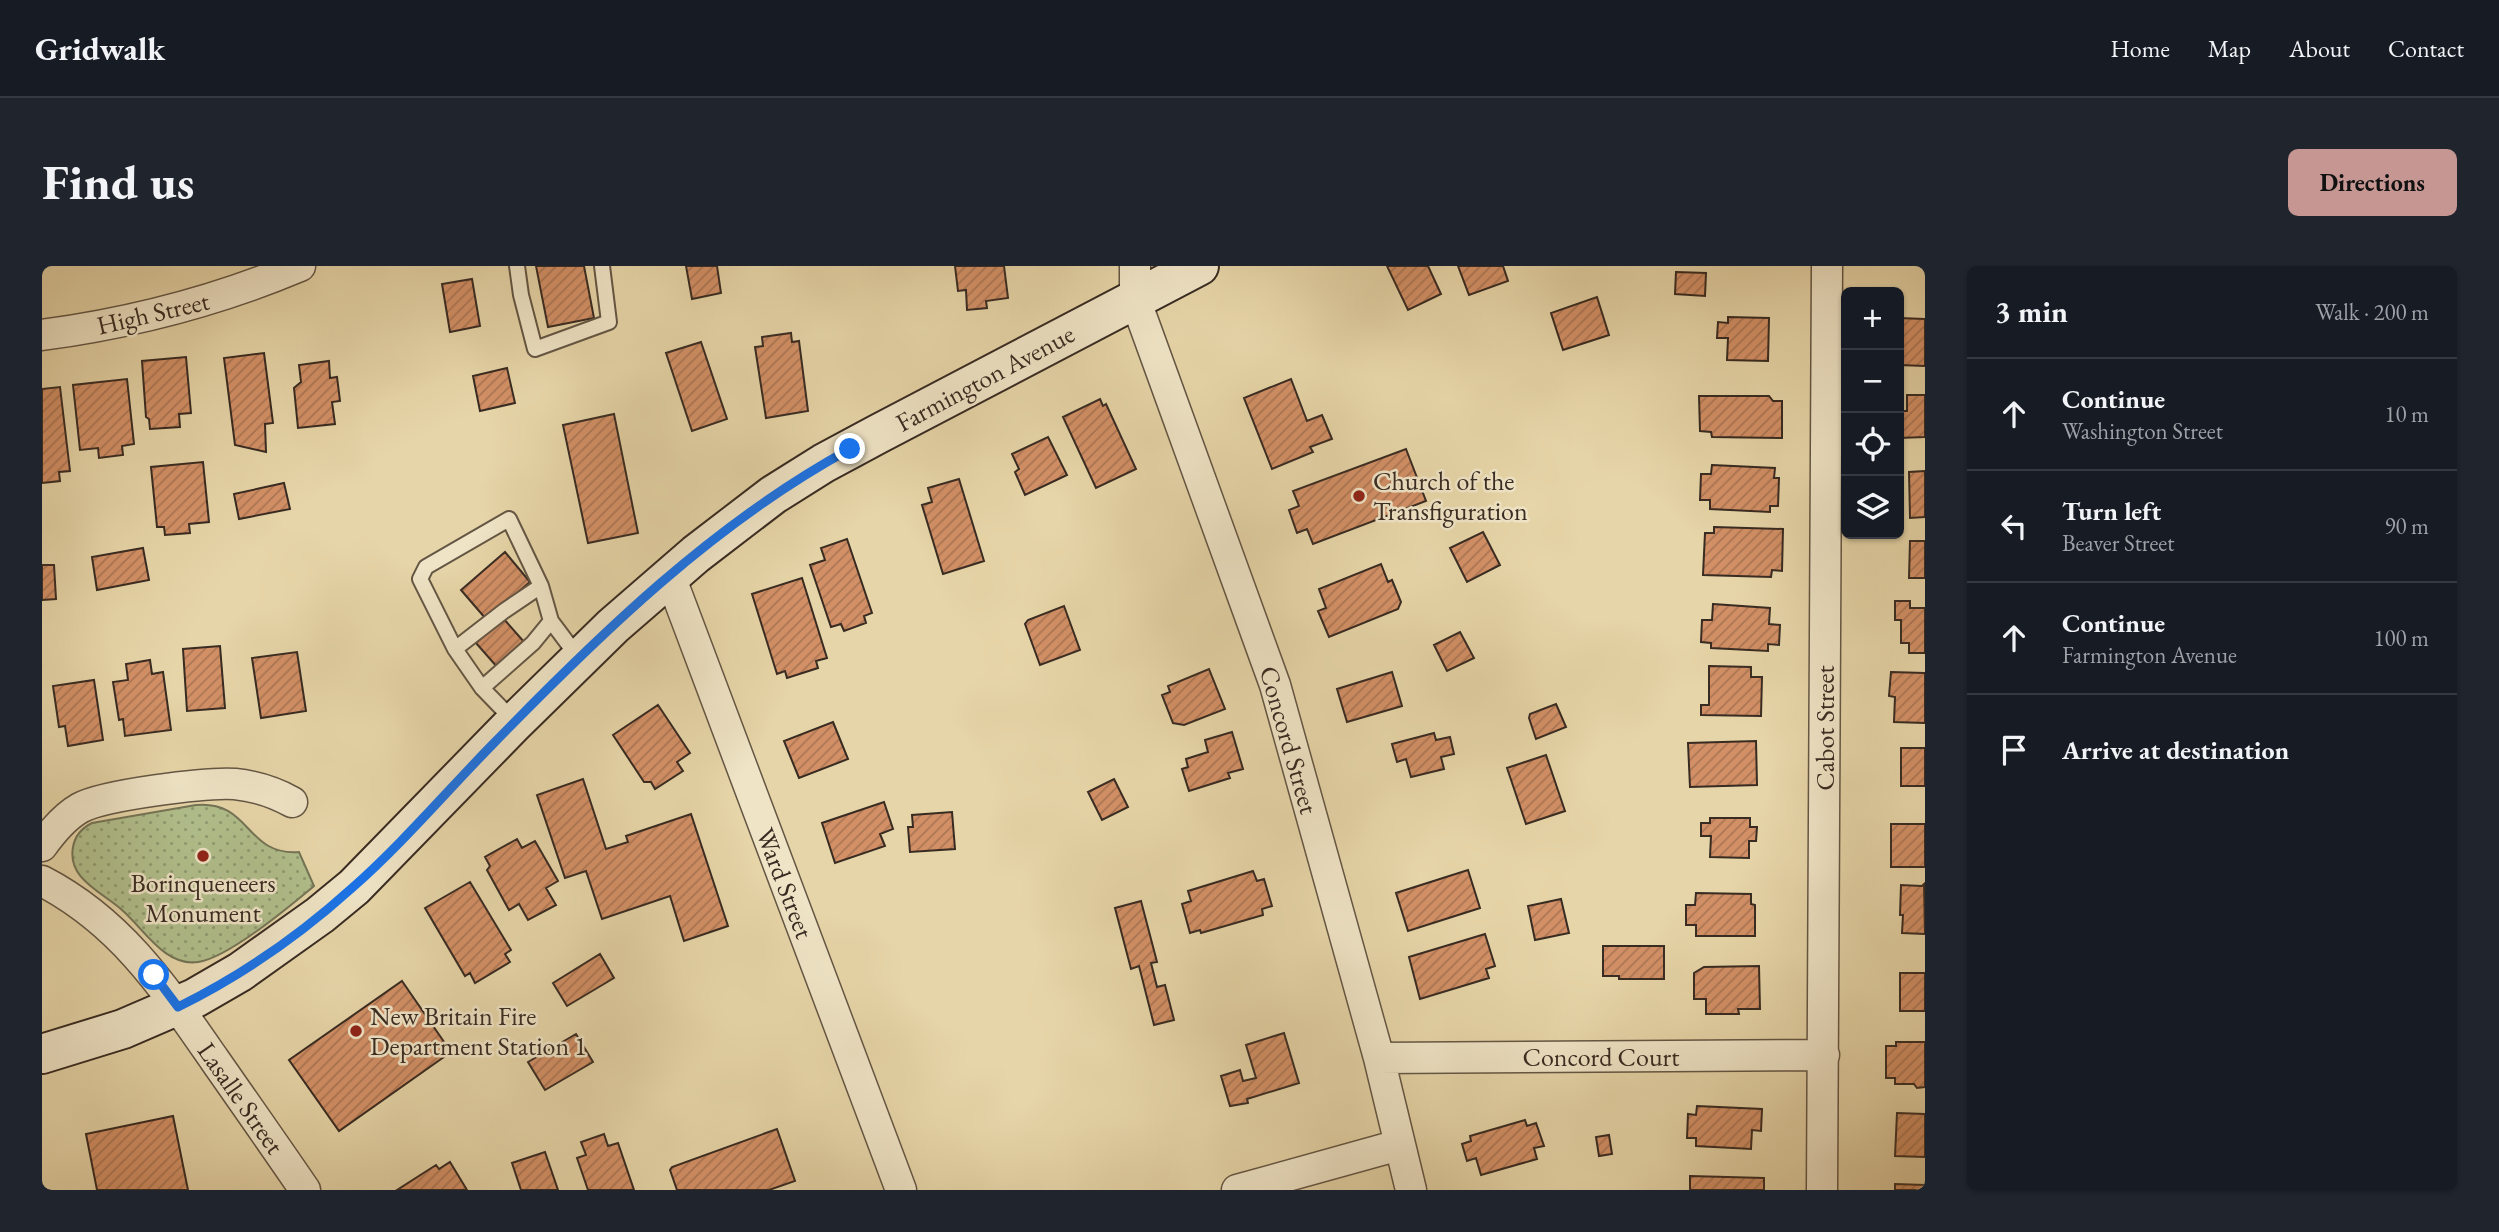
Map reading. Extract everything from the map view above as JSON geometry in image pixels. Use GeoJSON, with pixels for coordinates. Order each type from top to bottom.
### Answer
{"type":"FeatureCollection","features":[{"type":"Feature","properties":{"kind":"main road","name":"Farmington Avenue"},"geometry":{"type":"LineString","coordinates":[[42,1055],[115,1032],[178,1007],[240,972],[326,910],[363,878],[579,658],[670,576],[755,509],[805,474],[1135,283],[1199,266]]}},
{"type":"Feature","properties":{"kind":"street","name":"High Street"},"geometry":{"type":"LineString","coordinates":[[42,335],[90,328],[173,310],[244,289],[300,266]]}},
{"type":"Feature","properties":{"kind":"street","name":"Cabot Street"},"geometry":{"type":"LineString","coordinates":[[1822,1190],[1827,266]]}},
{"type":"Feature","properties":{"kind":"street","name":"Concord Street"},"geometry":{"type":"LineString","coordinates":[[1135,283],[1275,685],[1379,1058],[1411,1190]]}},
{"type":"Feature","properties":{"kind":"street","name":"Ward Street"},"geometry":{"type":"LineString","coordinates":[[670,576],[901,1190]]}},
{"type":"Feature","properties":{"kind":"street"},"geometry":{"type":"LineString","coordinates":[[42,846],[70,814],[109,798],[202,785],[233,784],[260,789],[292,802]]}},
{"type":"Feature","properties":{"kind":"street","name":"Lasalle Street"},"geometry":{"type":"LineString","coordinates":[[42,880],[81,904],[118,934],[147,965],[305,1190]]}},
{"type":"Feature","properties":{"kind":"street","name":"Concord Court"},"geometry":{"type":"LineString","coordinates":[[1379,1058],[1824,1055]]}},
{"type":"Feature","properties":{"kind":"street"},"geometry":{"type":"LineString","coordinates":[[1237,1190],[1399,1144]]}},
{"type":"Feature","properties":{"kind":"lane"},"geometry":{"type":"LineString","coordinates":[[516,266],[535,348],[609,322],[602,266]]}},
{"type":"Feature","properties":{"kind":"lane"},"geometry":{"type":"LineString","coordinates":[[503,734],[482,688],[455,649],[420,579],[426,567],[509,519],[541,586],[551,621],[579,658]]}},
{"type":"Feature","properties":{"kind":"lane"},"geometry":{"type":"LineString","coordinates":[[455,649],[541,586]]}},
{"type":"Feature","properties":{"kind":"lane"},"geometry":{"type":"LineString","coordinates":[[482,688],[533,643],[551,621]]}},
{"type":"Feature","properties":{"kind":"green space"},"geometry":{"type":"Polygon","coordinates":[[[196,805],[214,806],[228,811],[268,846],[281,851],[299,852],[314,886],[242,941],[211,958],[186,962],[165,953],[122,910],[88,884],[75,868],[73,847],[75,839],[92,823],[196,805]]]}},
{"type":"Feature","properties":{"kind":"building"},"geometry":{"type":"Polygon","coordinates":[[[536,266],[584,266],[594,318],[548,327],[536,266]]]}},
{"type":"Feature","properties":{"kind":"building"},"geometry":{"type":"Polygon","coordinates":[[[686,266],[717,266],[721,293],[692,299],[686,266]]]}},
{"type":"Feature","properties":{"kind":"building"},"geometry":{"type":"Polygon","coordinates":[[[955,266],[1004,266],[1008,298],[986,301],[987,308],[967,310],[966,290],[958,291],[955,266]]]}},
{"type":"Feature","properties":{"kind":"building"},"geometry":{"type":"Polygon","coordinates":[[[1387,266],[1428,266],[1441,294],[1408,310],[1387,266]]]}},
{"type":"Feature","properties":{"kind":"building"},"geometry":{"type":"Polygon","coordinates":[[[1458,266],[1503,266],[1508,281],[1469,295],[1458,266]]]}},
{"type":"Feature","properties":{"kind":"building"},"geometry":{"type":"Polygon","coordinates":[[[1676,272],[1706,273],[1705,296],[1675,294],[1676,272]]]}},
{"type":"Feature","properties":{"kind":"building"},"geometry":{"type":"Polygon","coordinates":[[[472,279],[480,326],[450,332],[442,284],[472,279]]]}},
{"type":"Feature","properties":{"kind":"building"},"geometry":{"type":"Polygon","coordinates":[[[1597,297],[1609,335],[1563,350],[1551,313],[1597,297]]]}},
{"type":"Feature","properties":{"kind":"building"},"geometry":{"type":"Polygon","coordinates":[[[1728,317],[1769,318],[1768,361],[1727,360],[1728,338],[1717,338],[1718,322],[1728,323],[1728,317]]]}},
{"type":"Feature","properties":{"kind":"building"},"geometry":{"type":"Polygon","coordinates":[[[1904,318],[1925,319],[1925,366],[1904,365],[1904,318]]]}},
{"type":"Feature","properties":{"kind":"building"},"geometry":{"type":"Polygon","coordinates":[[[791,333],[792,342],[799,341],[808,411],[766,418],[755,347],[763,346],[762,337],[791,333]]]}},
{"type":"Feature","properties":{"kind":"building"},"geometry":{"type":"Polygon","coordinates":[[[701,342],[727,419],[692,431],[666,353],[701,342]]]}},
{"type":"Feature","properties":{"kind":"building"},"geometry":{"type":"Polygon","coordinates":[[[264,353],[273,423],[265,424],[266,452],[235,445],[224,358],[264,353]]]}},
{"type":"Feature","properties":{"kind":"building"},"geometry":{"type":"Polygon","coordinates":[[[186,357],[191,413],[179,414],[180,427],[150,429],[149,419],[146,417],[142,361],[186,357]]]}},
{"type":"Feature","properties":{"kind":"building"},"geometry":{"type":"Polygon","coordinates":[[[329,361],[330,378],[337,377],[340,401],[332,402],[335,424],[298,428],[294,388],[301,382],[299,365],[329,361]]]}},
{"type":"Feature","properties":{"kind":"building"},"geometry":{"type":"Polygon","coordinates":[[[507,368],[515,403],[480,411],[473,376],[507,368]]]}},
{"type":"Feature","properties":{"kind":"building"},"geometry":{"type":"Polygon","coordinates":[[[127,379],[134,444],[122,446],[123,455],[99,458],[98,448],[80,450],[73,385],[127,379]]]}},
{"type":"Feature","properties":{"kind":"building"},"geometry":{"type":"Polygon","coordinates":[[[1291,379],[1307,421],[1322,415],[1332,439],[1310,447],[1313,452],[1272,469],[1244,398],[1291,379]]]}},
{"type":"Feature","properties":{"kind":"building"},"geometry":{"type":"Polygon","coordinates":[[[60,387],[70,471],[59,472],[60,481],[42,483],[42,389],[60,387]]]}},
{"type":"Feature","properties":{"kind":"building"},"geometry":{"type":"Polygon","coordinates":[[[1907,395],[1925,395],[1925,437],[1904,438],[1904,411],[1907,411],[1907,395]]]}},
{"type":"Feature","properties":{"kind":"building"},"geometry":{"type":"Polygon","coordinates":[[[1699,396],[1769,396],[1773,401],[1782,401],[1782,438],[1712,437],[1711,432],[1700,431],[1699,396]]]}},
{"type":"Feature","properties":{"kind":"building"},"geometry":{"type":"Polygon","coordinates":[[[1100,399],[1103,406],[1106,404],[1136,469],[1096,488],[1063,417],[1100,399]]]}},
{"type":"Feature","properties":{"kind":"building"},"geometry":{"type":"Polygon","coordinates":[[[614,414],[638,533],[588,543],[563,425],[614,414]]]}},
{"type":"Feature","properties":{"kind":"building"},"geometry":{"type":"Polygon","coordinates":[[[1048,437],[1067,475],[1025,495],[1015,472],[1019,469],[1012,454],[1048,437]]]}},
{"type":"Feature","properties":{"kind":"building","name":"Church of the Transfiguration"},"geometry":{"type":"Polygon","coordinates":[[[1406,449],[1426,501],[1313,544],[1307,529],[1297,533],[1289,510],[1299,506],[1293,491],[1406,449]]]}},
{"type":"Feature","properties":{"kind":"building"},"geometry":{"type":"Polygon","coordinates":[[[203,462],[209,522],[189,524],[190,533],[165,535],[164,527],[157,527],[151,467],[203,462]]]}},
{"type":"Feature","properties":{"kind":"building"},"geometry":{"type":"Polygon","coordinates":[[[1712,465],[1775,468],[1774,478],[1779,478],[1778,506],[1770,506],[1770,512],[1710,509],[1710,500],[1700,500],[1701,474],[1711,474],[1712,465]]]}},
{"type":"Feature","properties":{"kind":"building"},"geometry":{"type":"Polygon","coordinates":[[[1925,471],[1925,517],[1910,518],[1909,472],[1925,471]]]}},
{"type":"Feature","properties":{"kind":"building"},"geometry":{"type":"Polygon","coordinates":[[[959,479],[984,561],[943,574],[922,505],[932,502],[928,488],[959,479]]]}},
{"type":"Feature","properties":{"kind":"building"},"geometry":{"type":"Polygon","coordinates":[[[284,483],[290,509],[239,519],[234,494],[284,483]]]}},
{"type":"Feature","properties":{"kind":"building"},"geometry":{"type":"Polygon","coordinates":[[[1714,527],[1783,529],[1782,571],[1772,570],[1771,577],[1703,575],[1705,533],[1714,533],[1714,527]]]}},
{"type":"Feature","properties":{"kind":"building"},"geometry":{"type":"Polygon","coordinates":[[[1483,532],[1500,565],[1467,582],[1450,548],[1483,532]]]}},
{"type":"Feature","properties":{"kind":"building"},"geometry":{"type":"Polygon","coordinates":[[[847,539],[872,613],[864,616],[866,623],[844,631],[841,624],[831,627],[810,565],[825,560],[821,548],[847,539]]]}},
{"type":"Feature","properties":{"kind":"building"},"geometry":{"type":"Polygon","coordinates":[[[1910,541],[1925,541],[1925,578],[1909,578],[1910,541]]]}},
{"type":"Feature","properties":{"kind":"building"},"geometry":{"type":"Polygon","coordinates":[[[143,548],[149,580],[97,590],[92,557],[143,548]]]}},
{"type":"Feature","properties":{"kind":"building"},"geometry":{"type":"Polygon","coordinates":[[[505,552],[530,582],[486,619],[461,590],[505,552]]]}},
{"type":"Feature","properties":{"kind":"building"},"geometry":{"type":"Polygon","coordinates":[[[1381,564],[1388,582],[1392,580],[1401,602],[1398,609],[1329,637],[1318,611],[1326,608],[1319,589],[1381,564]]]}},
{"type":"Feature","properties":{"kind":"building"},"geometry":{"type":"Polygon","coordinates":[[[42,565],[54,565],[56,599],[42,600],[42,565]]]}},
{"type":"Feature","properties":{"kind":"building"},"geometry":{"type":"Polygon","coordinates":[[[802,578],[827,658],[816,661],[818,668],[787,678],[785,671],[777,674],[752,594],[802,578]]]}},
{"type":"Feature","properties":{"kind":"building"},"geometry":{"type":"Polygon","coordinates":[[[1895,601],[1910,601],[1910,608],[1925,608],[1925,653],[1909,653],[1909,643],[1901,643],[1901,620],[1895,620],[1895,601]]]}},
{"type":"Feature","properties":{"kind":"building"},"geometry":{"type":"Polygon","coordinates":[[[1713,604],[1770,608],[1769,624],[1780,625],[1779,645],[1768,644],[1768,651],[1711,648],[1711,643],[1701,642],[1702,620],[1712,620],[1713,604]]]}},
{"type":"Feature","properties":{"kind":"building"},"geometry":{"type":"Polygon","coordinates":[[[1064,606],[1080,650],[1040,665],[1025,624],[1028,620],[1064,606]]]}},
{"type":"Feature","properties":{"kind":"building"},"geometry":{"type":"Polygon","coordinates":[[[503,618],[525,643],[498,668],[476,643],[503,618]]]}},
{"type":"Feature","properties":{"kind":"building"},"geometry":{"type":"Polygon","coordinates":[[[1460,632],[1474,658],[1447,671],[1434,645],[1460,632]]]}},
{"type":"Feature","properties":{"kind":"building"},"geometry":{"type":"Polygon","coordinates":[[[220,646],[225,708],[187,711],[183,649],[220,646]]]}},
{"type":"Feature","properties":{"kind":"building"},"geometry":{"type":"Polygon","coordinates":[[[297,652],[306,711],[261,718],[252,658],[297,652]]]}},
{"type":"Feature","properties":{"kind":"building"},"geometry":{"type":"Polygon","coordinates":[[[150,660],[152,674],[163,672],[171,730],[125,736],[123,719],[119,720],[113,682],[128,680],[126,664],[150,660]]]}},
{"type":"Feature","properties":{"kind":"building"},"geometry":{"type":"Polygon","coordinates":[[[1709,666],[1751,667],[1751,677],[1762,677],[1761,716],[1701,715],[1701,705],[1709,705],[1709,666]]]}},
{"type":"Feature","properties":{"kind":"building"},"geometry":{"type":"Polygon","coordinates":[[[1209,669],[1225,709],[1184,725],[1173,723],[1162,695],[1170,692],[1168,686],[1209,669]]]}},
{"type":"Feature","properties":{"kind":"building"},"geometry":{"type":"Polygon","coordinates":[[[1392,672],[1402,706],[1347,722],[1337,689],[1392,672]]]}},
{"type":"Feature","properties":{"kind":"building"},"geometry":{"type":"Polygon","coordinates":[[[1891,672],[1925,673],[1925,723],[1894,722],[1895,697],[1889,696],[1891,672]]]}},
{"type":"Feature","properties":{"kind":"building"},"geometry":{"type":"Polygon","coordinates":[[[94,680],[103,740],[68,746],[65,726],[59,727],[53,686],[94,680]]]}},
{"type":"Feature","properties":{"kind":"building"},"geometry":{"type":"Polygon","coordinates":[[[1556,704],[1566,727],[1536,739],[1530,714],[1556,704]]]}},
{"type":"Feature","properties":{"kind":"building"},"geometry":{"type":"Polygon","coordinates":[[[658,705],[690,753],[677,762],[683,771],[655,789],[651,782],[644,782],[613,735],[658,705]]]}},
{"type":"Feature","properties":{"kind":"building"},"geometry":{"type":"Polygon","coordinates":[[[833,722],[848,759],[799,778],[784,741],[833,722]]]}},
{"type":"Feature","properties":{"kind":"building"},"geometry":{"type":"Polygon","coordinates":[[[1232,732],[1243,769],[1228,773],[1230,778],[1189,791],[1182,769],[1188,767],[1186,759],[1208,752],[1205,740],[1232,732]]]}},
{"type":"Feature","properties":{"kind":"building"},"geometry":{"type":"Polygon","coordinates":[[[1434,733],[1436,740],[1450,737],[1454,754],[1441,757],[1444,769],[1411,777],[1406,759],[1397,762],[1392,744],[1434,733]]]}},
{"type":"Feature","properties":{"kind":"building"},"geometry":{"type":"Polygon","coordinates":[[[1756,741],[1757,785],[1690,787],[1688,743],[1756,741]]]}},
{"type":"Feature","properties":{"kind":"building"},"geometry":{"type":"Polygon","coordinates":[[[1901,748],[1925,748],[1925,786],[1901,786],[1901,748]]]}},
{"type":"Feature","properties":{"kind":"building"},"geometry":{"type":"Polygon","coordinates":[[[1546,755],[1565,811],[1526,824],[1507,768],[1546,755]]]}},
{"type":"Feature","properties":{"kind":"building"},"geometry":{"type":"Polygon","coordinates":[[[583,779],[606,849],[628,842],[626,836],[691,814],[728,926],[684,941],[670,896],[602,919],[586,871],[565,878],[537,795],[583,779]]]}},
{"type":"Feature","properties":{"kind":"building"},"geometry":{"type":"Polygon","coordinates":[[[1114,779],[1128,807],[1102,820],[1088,792],[1114,779]]]}},
{"type":"Feature","properties":{"kind":"building"},"geometry":{"type":"Polygon","coordinates":[[[884,802],[893,829],[880,834],[885,846],[835,863],[822,823],[884,802]]]}},
{"type":"Feature","properties":{"kind":"building"},"geometry":{"type":"Polygon","coordinates":[[[952,812],[955,849],[910,852],[908,827],[913,827],[912,815],[952,812]]]}},
{"type":"Feature","properties":{"kind":"building"},"geometry":{"type":"Polygon","coordinates":[[[1710,818],[1750,818],[1750,827],[1757,827],[1756,841],[1749,841],[1749,858],[1710,857],[1711,836],[1701,836],[1701,823],[1710,823],[1710,818]]]}},
{"type":"Feature","properties":{"kind":"building"},"geometry":{"type":"Polygon","coordinates":[[[1891,824],[1925,824],[1925,867],[1891,867],[1891,824]]]}},
{"type":"Feature","properties":{"kind":"building"},"geometry":{"type":"Polygon","coordinates":[[[517,839],[522,848],[535,841],[558,881],[546,888],[556,905],[528,920],[519,904],[509,910],[487,870],[490,866],[485,857],[517,839]]]}},
{"type":"Feature","properties":{"kind":"building"},"geometry":{"type":"Polygon","coordinates":[[[1468,870],[1480,908],[1408,931],[1396,893],[1468,870]]]}},
{"type":"Feature","properties":{"kind":"building"},"geometry":{"type":"Polygon","coordinates":[[[1253,871],[1257,881],[1264,879],[1272,906],[1262,909],[1263,915],[1201,933],[1200,930],[1190,933],[1182,904],[1191,901],[1188,891],[1253,871]]]}},
{"type":"Feature","properties":{"kind":"building"},"geometry":{"type":"Polygon","coordinates":[[[470,882],[511,950],[505,954],[510,962],[475,983],[470,973],[465,976],[425,908],[470,882]]]}},
{"type":"Feature","properties":{"kind":"building"},"geometry":{"type":"Polygon","coordinates":[[[1924,884],[1925,934],[1902,933],[1901,885],[1924,884]]]}},
{"type":"Feature","properties":{"kind":"building"},"geometry":{"type":"Polygon","coordinates":[[[1696,893],[1751,894],[1751,904],[1755,905],[1755,936],[1696,936],[1696,925],[1686,925],[1686,905],[1695,905],[1696,893]]]}},
{"type":"Feature","properties":{"kind":"building"},"geometry":{"type":"Polygon","coordinates":[[[1561,899],[1569,933],[1535,940],[1528,906],[1561,899]]]}},
{"type":"Feature","properties":{"kind":"building"},"geometry":{"type":"Polygon","coordinates":[[[1141,901],[1157,962],[1151,963],[1157,987],[1165,985],[1174,1020],[1154,1025],[1139,966],[1131,969],[1115,908],[1141,901]]]}},
{"type":"Feature","properties":{"kind":"building"},"geometry":{"type":"Polygon","coordinates":[[[1485,934],[1495,966],[1486,969],[1489,978],[1420,999],[1409,957],[1485,934]]]}},
{"type":"Feature","properties":{"kind":"building"},"geometry":{"type":"Polygon","coordinates":[[[1603,946],[1664,946],[1664,979],[1619,979],[1619,976],[1603,976],[1603,946]]]}},
{"type":"Feature","properties":{"kind":"building"},"geometry":{"type":"Polygon","coordinates":[[[600,954],[614,978],[567,1006],[553,983],[600,954]]]}},
{"type":"Feature","properties":{"kind":"building"},"geometry":{"type":"Polygon","coordinates":[[[1759,966],[1760,1009],[1738,1009],[1739,1014],[1706,1014],[1706,999],[1694,999],[1694,973],[1704,967],[1759,966]]]}},
{"type":"Feature","properties":{"kind":"building"},"geometry":{"type":"Polygon","coordinates":[[[1900,973],[1925,973],[1925,1011],[1900,1011],[1900,973]]]}},
{"type":"Feature","properties":{"kind":"building"},"geometry":{"type":"Polygon","coordinates":[[[402,981],[451,1052],[339,1131],[289,1060],[402,981]]]}},
{"type":"Feature","properties":{"kind":"building"},"geometry":{"type":"Polygon","coordinates":[[[1284,1033],[1299,1083],[1247,1099],[1248,1103],[1230,1106],[1221,1076],[1240,1070],[1243,1081],[1256,1078],[1246,1045],[1284,1033]]]}},
{"type":"Feature","properties":{"kind":"building"},"geometry":{"type":"Polygon","coordinates":[[[576,1034],[593,1062],[545,1090],[528,1062],[576,1034]]]}},
{"type":"Feature","properties":{"kind":"building"},"geometry":{"type":"Polygon","coordinates":[[[1896,1042],[1925,1042],[1925,1087],[1895,1084],[1895,1078],[1886,1078],[1886,1046],[1896,1046],[1896,1042]]]}},
{"type":"Feature","properties":{"kind":"building"},"geometry":{"type":"Polygon","coordinates":[[[1697,1106],[1762,1109],[1761,1131],[1752,1130],[1751,1149],[1696,1146],[1696,1138],[1687,1138],[1688,1114],[1696,1115],[1697,1106]]]}},
{"type":"Feature","properties":{"kind":"building"},"geometry":{"type":"Polygon","coordinates":[[[1897,1113],[1925,1114],[1925,1157],[1895,1156],[1897,1113]]]}},
{"type":"Feature","properties":{"kind":"building"},"geometry":{"type":"Polygon","coordinates":[[[173,1116],[188,1190],[97,1190],[86,1134],[173,1116]]]}},
{"type":"Feature","properties":{"kind":"building"},"geometry":{"type":"Polygon","coordinates":[[[1525,1120],[1527,1126],[1536,1123],[1544,1146],[1534,1148],[1537,1159],[1481,1175],[1476,1158],[1467,1161],[1462,1144],[1471,1141],[1470,1136],[1525,1120]]]}},
{"type":"Feature","properties":{"kind":"building"},"geometry":{"type":"Polygon","coordinates":[[[777,1129],[795,1181],[769,1190],[677,1190],[670,1170],[672,1167],[777,1129]]]}},
{"type":"Feature","properties":{"kind":"building"},"geometry":{"type":"Polygon","coordinates":[[[604,1134],[608,1146],[618,1143],[634,1190],[588,1190],[577,1158],[586,1155],[581,1142],[604,1134]]]}},
{"type":"Feature","properties":{"kind":"building"},"geometry":{"type":"Polygon","coordinates":[[[1609,1135],[1612,1154],[1599,1156],[1596,1137],[1609,1135]]]}},
{"type":"Feature","properties":{"kind":"building"},"geometry":{"type":"Polygon","coordinates":[[[545,1152],[558,1190],[521,1190],[512,1163],[545,1152]]]}},
{"type":"Feature","properties":{"kind":"building"},"geometry":{"type":"Polygon","coordinates":[[[450,1162],[467,1190],[397,1190],[436,1165],[439,1169],[450,1162]]]}},
{"type":"Feature","properties":{"kind":"building"},"geometry":{"type":"Polygon","coordinates":[[[1690,1176],[1764,1178],[1764,1190],[1690,1190],[1690,1176]]]}},
{"type":"Feature","properties":{"kind":"building"},"geometry":{"type":"Polygon","coordinates":[[[1895,1184],[1925,1185],[1925,1190],[1895,1190],[1895,1184]]]}},
{"type":"Feature","properties":{"kind":"place","name":"Church of the Transfiguration"},"geometry":{"type":"Point","coordinates":[1359,496]}},
{"type":"Feature","properties":{"kind":"place","name":"Borinqueneers Monument"},"geometry":{"type":"Point","coordinates":[203,856]}},
{"type":"Feature","properties":{"kind":"place","name":"New Britain Fire Department Station 1"},"geometry":{"type":"Point","coordinates":[356,1031]}},
{"type":"Feature","properties":{"kind":"route"},"geometry":{"type":"LineString","coordinates":[[154,975],[178,1007],[213,989],[294,935],[354,887],[579,658],[657,587],[773,495],[850,449]]}}]}
